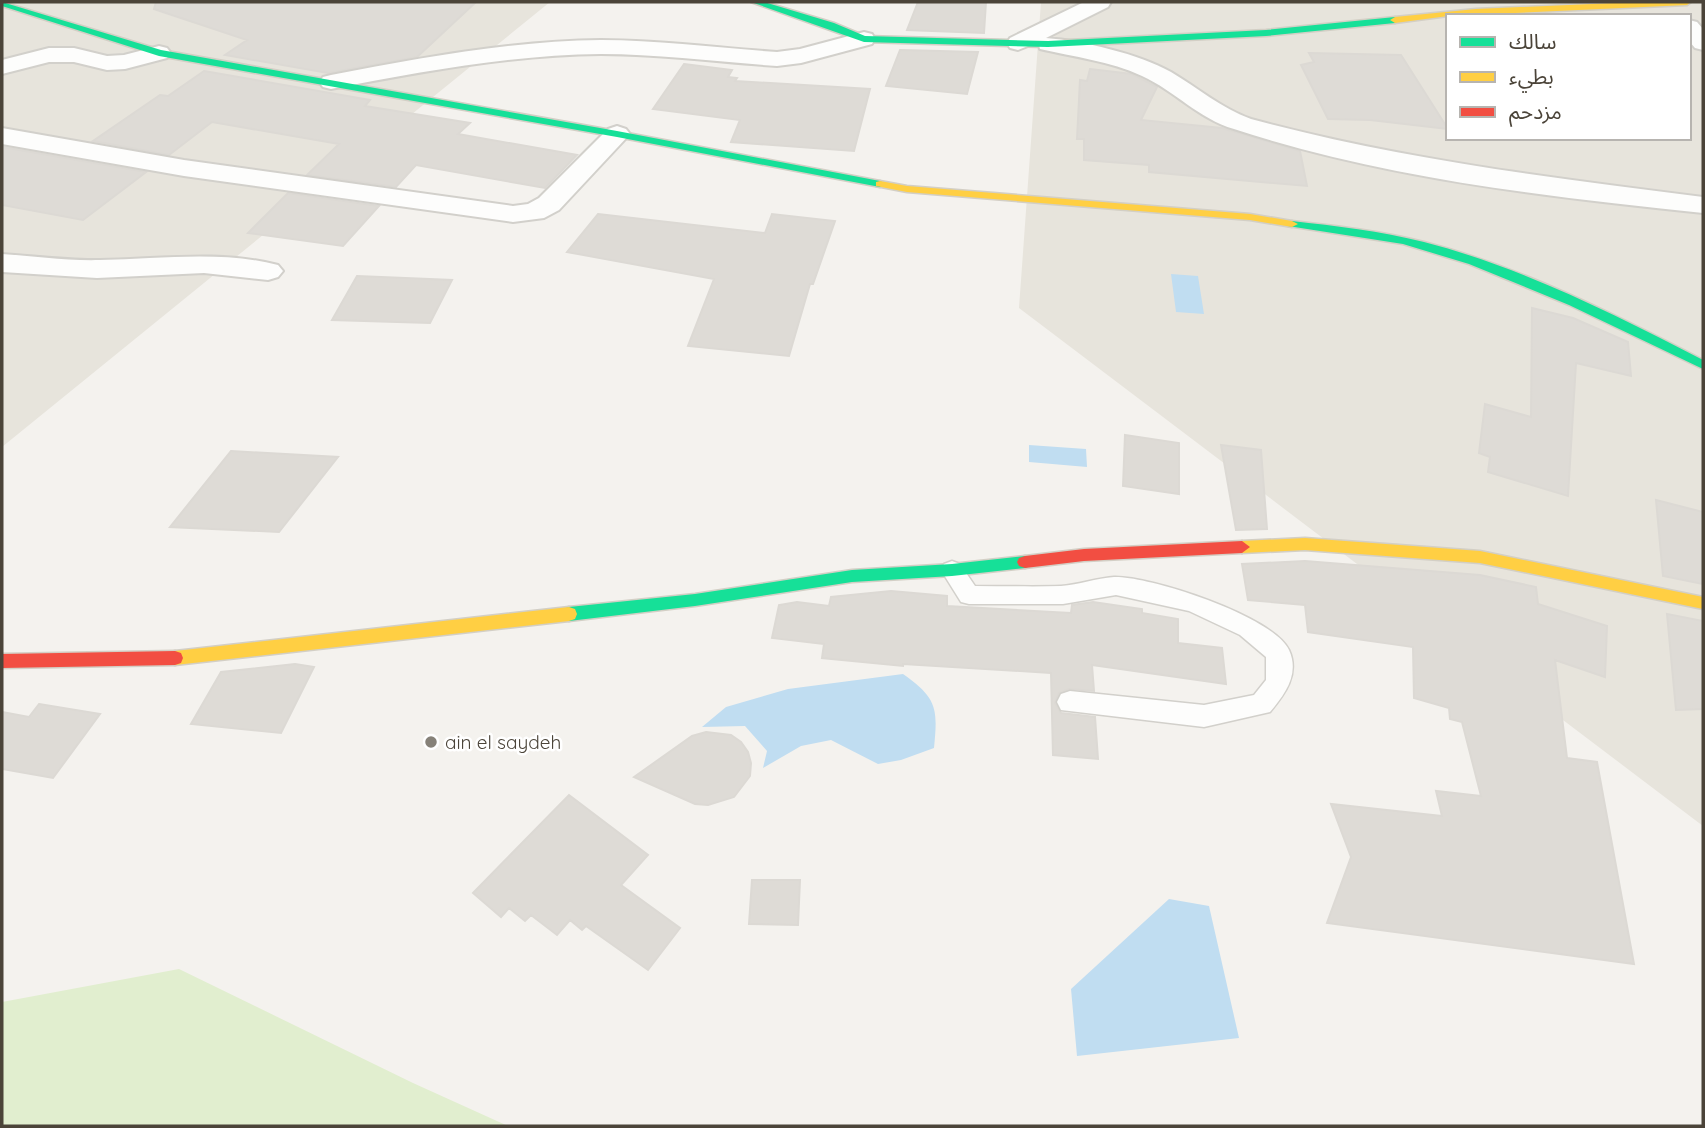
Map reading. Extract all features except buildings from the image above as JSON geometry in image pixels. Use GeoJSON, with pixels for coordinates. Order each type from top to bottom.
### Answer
{"type":"FeatureCollection","features":[{"type":"Feature","properties":{"kind":"main road"},"geometry":{"type":"LineString","coordinates":[[755,2],[790,6],[864,39],[1016,44],[1266,33],[1446,17]]}},
{"type":"Feature","properties":{"kind":"main road"},"geometry":{"type":"LineString","coordinates":[[2,3],[159,53],[331,82],[387,95],[617,134],[907,189],[1250,217],[1405,240],[1506,275],[1642,333],[1703,365]]}},
{"type":"Feature","properties":{"kind":"main road"},"geometry":{"type":"LineString","coordinates":[[1477,14],[1678,7]]}},
{"type":"Feature","properties":{"kind":"main road"},"geometry":{"type":"LineString","coordinates":[[2,661],[166,659],[695,600],[852,576],[952,570],[1084,555],[1306,544],[1480,557],[1703,603]]}},
{"type":"Feature","properties":{"kind":"street"},"geometry":{"type":"LineString","coordinates":[[1016,44],[1100,2]]}},
{"type":"Feature","properties":{"kind":"street"},"geometry":{"type":"LineString","coordinates":[[1691,29],[1703,43]]}},
{"type":"Feature","properties":{"kind":"street"},"geometry":{"type":"LineString","coordinates":[[331,82],[429,63],[532,51],[602,47],[777,59],[801,57],[864,39]]}},
{"type":"Feature","properties":{"kind":"street"},"geometry":{"type":"LineString","coordinates":[[1048,44],[1123,62],[1151,72],[1227,120],[1303,142],[1531,184],[1703,205]]}},
{"type":"Feature","properties":{"kind":"street"},"geometry":{"type":"LineString","coordinates":[[2,67],[49,55],[74,55],[107,63],[125,62],[159,53]]}},
{"type":"Feature","properties":{"kind":"street"},"geometry":{"type":"LineString","coordinates":[[2,136],[184,168],[513,214],[534,212],[549,204],[617,134]]}},
{"type":"Feature","properties":{"kind":"street"},"geometry":{"type":"LineString","coordinates":[[2,263],[97,269],[204,264],[268,271]]}},
{"type":"Feature","properties":{"kind":"lane"},"geometry":{"type":"LineString","coordinates":[[952,570],[969,595],[1063,595],[1116,586],[1194,603],[1248,628],[1278,653],[1279,683],[1261,704],[1204,716],[1070,702]]}},
{"type":"Feature","properties":{"kind":"shaded area"},"geometry":{"type":"Polygon","coordinates":[[[2,2],[550,2],[2,447],[2,2]]]}},
{"type":"Feature","properties":{"kind":"shaded area"},"geometry":{"type":"Polygon","coordinates":[[[1041,2],[1703,2],[1703,826],[1019,308],[1041,2]]]}},
{"type":"Feature","properties":{"kind":"green space"},"geometry":{"type":"Polygon","coordinates":[[[179,969],[413,1083],[508,1126],[2,1126],[2,1002],[179,969]]]}},
{"type":"Feature","properties":{"kind":"water"},"geometry":{"type":"Polygon","coordinates":[[[1171,274],[1198,276],[1204,314],[1176,312],[1171,274]]]}},
{"type":"Feature","properties":{"kind":"water"},"geometry":{"type":"Polygon","coordinates":[[[1029,445],[1086,449],[1087,467],[1029,462],[1029,445]]]}},
{"type":"Feature","properties":{"kind":"water"},"geometry":{"type":"Polygon","coordinates":[[[903,674],[929,697],[936,723],[934,748],[901,760],[878,764],[831,740],[801,746],[763,768],[767,751],[745,726],[702,727],[726,707],[788,689],[903,674]]]}},
{"type":"Feature","properties":{"kind":"water"},"geometry":{"type":"Polygon","coordinates":[[[1169,899],[1209,906],[1239,1038],[1077,1056],[1071,989],[1169,899]]]}},
{"type":"Feature","properties":{"kind":"traffic: fast"},"geometry":{"type":"LineString","coordinates":[[755,2],[831,25],[864,39],[1048,44],[1266,33],[1395,20]]}},
{"type":"Feature","properties":{"kind":"traffic: fast"},"geometry":{"type":"LineString","coordinates":[[2,3],[159,53],[617,134],[880,184]]}},
{"type":"Feature","properties":{"kind":"traffic: fast"},"geometry":{"type":"LineString","coordinates":[[1292,224],[1403,241],[1473,261],[1574,302],[1703,365]]}},
{"type":"Feature","properties":{"kind":"traffic: fast"},"geometry":{"type":"LineString","coordinates":[[569,614],[695,600],[852,576],[1025,562]]}},
{"type":"Feature","properties":{"kind":"traffic: slow"},"geometry":{"type":"LineString","coordinates":[[1456,14],[1687,2]]}},
{"type":"Feature","properties":{"kind":"traffic: slow"},"geometry":{"type":"LineString","coordinates":[[1395,20],[1446,15]]}},
{"type":"Feature","properties":{"kind":"traffic: slow"},"geometry":{"type":"LineString","coordinates":[[880,184],[907,189],[1250,217],[1292,224]]}},
{"type":"Feature","properties":{"kind":"traffic: slow"},"geometry":{"type":"LineString","coordinates":[[1242,547],[1305,544],[1480,557],[1703,603]]}},
{"type":"Feature","properties":{"kind":"traffic: slow"},"geometry":{"type":"LineString","coordinates":[[175,658],[569,614]]}},
{"type":"Feature","properties":{"kind":"traffic: jam"},"geometry":{"type":"LineString","coordinates":[[1025,562],[1084,555],[1242,547]]}},
{"type":"Feature","properties":{"kind":"traffic: jam"},"geometry":{"type":"LineString","coordinates":[[2,661],[175,658]]}},
{"type":"Feature","properties":{"kind":"place","name":"ain el saydeh"},"geometry":{"type":"Point","coordinates":[431,742]}}]}
